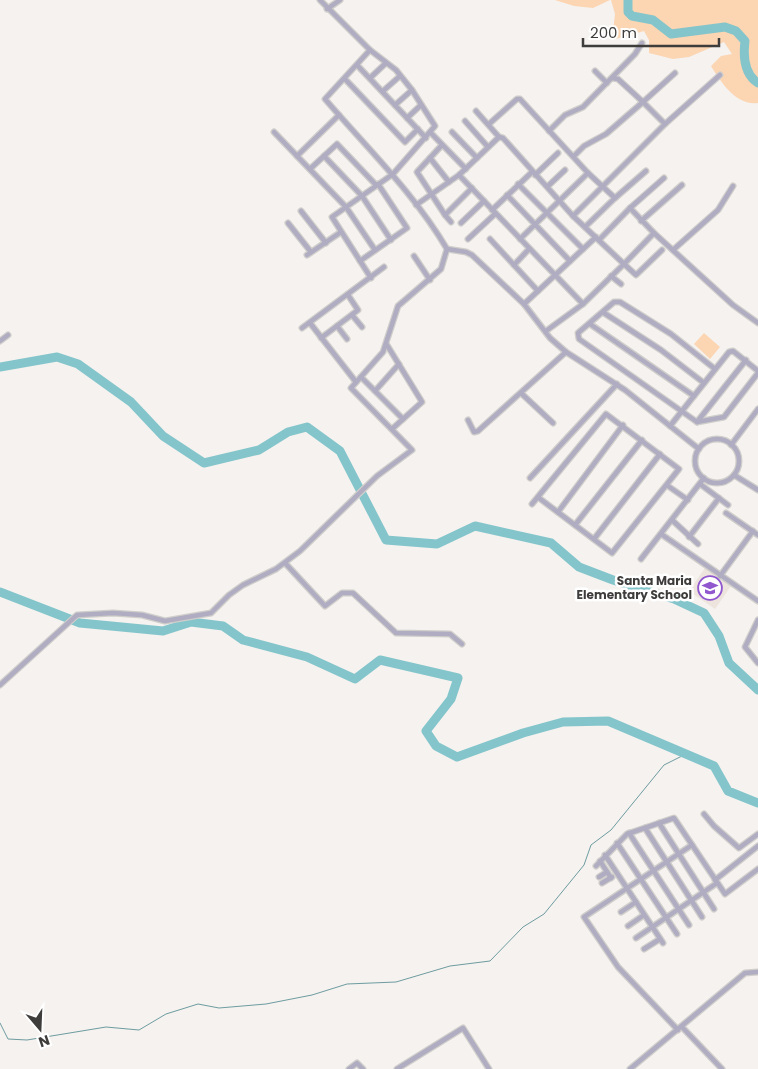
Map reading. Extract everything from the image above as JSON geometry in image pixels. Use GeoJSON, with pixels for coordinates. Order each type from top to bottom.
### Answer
{"type":"FeatureCollection","features":[{"type":"Feature","properties":{"kind":"street"},"geometry":{"type":"LineString","coordinates":[[320,0],[370,50],[400,76],[412,90],[435,126],[393,174],[332,217],[370,278]]}},
{"type":"Feature","properties":{"kind":"street"},"geometry":{"type":"LineString","coordinates":[[327,9],[340,0]]}},
{"type":"Feature","properties":{"kind":"street"},"geometry":{"type":"LineString","coordinates":[[550,131],[565,115],[583,107],[636,54],[642,43]]}},
{"type":"Feature","properties":{"kind":"street"},"geometry":{"type":"LineString","coordinates":[[0,685],[62,627],[74,617],[85,613],[142,615],[165,621],[205,616],[212,613],[229,595],[243,585],[285,563],[300,552],[364,489],[412,450],[351,388],[383,352],[398,306],[441,269],[446,249],[434,228],[393,174],[326,100],[370,50]]}},
{"type":"Feature","properties":{"kind":"street"},"geometry":{"type":"LineString","coordinates":[[370,78],[386,63]]}},
{"type":"Feature","properties":{"kind":"street"},"geometry":{"type":"LineString","coordinates":[[357,65],[426,138]]}},
{"type":"Feature","properties":{"kind":"street"},"geometry":{"type":"LineString","coordinates":[[595,71],[607,83]]}},
{"type":"Feature","properties":{"kind":"street"},"geometry":{"type":"LineString","coordinates":[[574,156],[584,146],[606,134],[675,73]]}},
{"type":"Feature","properties":{"kind":"street"},"geometry":{"type":"LineString","coordinates":[[573,216],[665,124],[720,75]]}},
{"type":"Feature","properties":{"kind":"street"},"geometry":{"type":"LineString","coordinates":[[383,91],[400,76]]}},
{"type":"Feature","properties":{"kind":"street"},"geometry":{"type":"LineString","coordinates":[[612,78],[618,79],[665,124]]}},
{"type":"Feature","properties":{"kind":"street"},"geometry":{"type":"LineString","coordinates":[[345,79],[405,142],[418,129]]}},
{"type":"Feature","properties":{"kind":"street"},"geometry":{"type":"LineString","coordinates":[[395,105],[412,90]]}},
{"type":"Feature","properties":{"kind":"street"},"geometry":{"type":"LineString","coordinates":[[489,124],[519,98],[574,156],[588,174],[615,198]]}},
{"type":"Feature","properties":{"kind":"street"},"geometry":{"type":"LineString","coordinates":[[407,118],[421,105]]}},
{"type":"Feature","properties":{"kind":"street"},"geometry":{"type":"LineString","coordinates":[[476,111],[548,186],[573,216],[636,275],[662,250]]}},
{"type":"Feature","properties":{"kind":"street"},"geometry":{"type":"LineString","coordinates":[[297,156],[339,115]]}},
{"type":"Feature","properties":{"kind":"street"},"geometry":{"type":"LineString","coordinates":[[465,121],[488,147]]}},
{"type":"Feature","properties":{"kind":"street"},"geometry":{"type":"LineString","coordinates":[[274,132],[346,207],[376,250]]}},
{"type":"Feature","properties":{"kind":"street"},"geometry":{"type":"LineString","coordinates":[[452,132],[477,158]]}},
{"type":"Feature","properties":{"kind":"street"},"geometry":{"type":"LineString","coordinates":[[430,133],[466,169]]}},
{"type":"Feature","properties":{"kind":"street"},"geometry":{"type":"LineString","coordinates":[[416,205],[459,175],[499,137]]}},
{"type":"Feature","properties":{"kind":"street"},"geometry":{"type":"LineString","coordinates":[[310,169],[337,144],[377,184],[407,228],[360,261]]}},
{"type":"Feature","properties":{"kind":"street"},"geometry":{"type":"LineString","coordinates":[[442,145],[417,172],[451,222]]}},
{"type":"Feature","properties":{"kind":"street"},"geometry":{"type":"LineString","coordinates":[[468,239],[518,184],[558,153]]}},
{"type":"Feature","properties":{"kind":"street"},"geometry":{"type":"LineString","coordinates":[[324,156],[362,196],[391,240]]}},
{"type":"Feature","properties":{"kind":"street"},"geometry":{"type":"LineString","coordinates":[[430,158],[449,182]]}},
{"type":"Feature","properties":{"kind":"street"},"geometry":{"type":"LineString","coordinates":[[548,186],[565,170]]}},
{"type":"Feature","properties":{"kind":"street"},"geometry":{"type":"LineString","coordinates":[[585,228],[646,171]]}},
{"type":"Feature","properties":{"kind":"street"},"geometry":{"type":"LineString","coordinates":[[520,239],[561,202],[588,174]]}},
{"type":"Feature","properties":{"kind":"street"},"geometry":{"type":"LineString","coordinates":[[459,175],[583,304]]}},
{"type":"Feature","properties":{"kind":"street"},"geometry":{"type":"LineString","coordinates":[[524,304],[664,178]]}},
{"type":"Feature","properties":{"kind":"street"},"geometry":{"type":"LineString","coordinates":[[518,184],[583,249]]}},
{"type":"Feature","properties":{"kind":"street"},"geometry":{"type":"LineString","coordinates":[[641,221],[682,185]]}},
{"type":"Feature","properties":{"kind":"street"},"geometry":{"type":"LineString","coordinates":[[674,250],[718,210],[733,186]]}},
{"type":"Feature","properties":{"kind":"street"},"geometry":{"type":"LineString","coordinates":[[445,215],[472,188]]}},
{"type":"Feature","properties":{"kind":"street"},"geometry":{"type":"LineString","coordinates":[[507,195],[570,261]]}},
{"type":"Feature","properties":{"kind":"street"},"geometry":{"type":"LineString","coordinates":[[460,223],[484,201]]}},
{"type":"Feature","properties":{"kind":"street"},"geometry":{"type":"LineString","coordinates":[[630,208],[641,221],[733,306],[758,323]]}},
{"type":"Feature","properties":{"kind":"street"},"geometry":{"type":"LineString","coordinates":[[301,211],[326,243]]}},
{"type":"Feature","properties":{"kind":"street"},"geometry":{"type":"LineString","coordinates":[[288,223],[309,254],[342,232]]}},
{"type":"Feature","properties":{"kind":"street"},"geometry":{"type":"LineString","coordinates":[[546,332],[583,304],[654,233]]}},
{"type":"Feature","properties":{"kind":"street"},"geometry":{"type":"LineString","coordinates":[[490,239],[538,291]]}},
{"type":"Feature","properties":{"kind":"street"},"geometry":{"type":"LineString","coordinates":[[446,249],[466,252],[472,255],[524,304],[546,332],[566,352],[617,384],[699,449]]}},
{"type":"Feature","properties":{"kind":"street"},"geometry":{"type":"LineString","coordinates":[[514,265],[529,249]]}},
{"type":"Feature","properties":{"kind":"street"},"geometry":{"type":"LineString","coordinates":[[414,256],[430,280]]}},
{"type":"Feature","properties":{"kind":"street"},"geometry":{"type":"LineString","coordinates":[[302,328],[384,267]]}},
{"type":"Feature","properties":{"kind":"street"},"geometry":{"type":"LineString","coordinates":[[611,276],[621,284]]}},
{"type":"Feature","properties":{"kind":"street"},"geometry":{"type":"LineString","coordinates":[[321,338],[358,310],[348,295]]}},
{"type":"Feature","properties":{"kind":"street"},"geometry":{"type":"LineString","coordinates":[[670,426],[682,412],[715,369],[731,351],[746,360],[758,372],[724,417],[697,422],[682,412],[579,339],[578,333],[604,313],[614,302],[620,302],[670,334],[715,369]]}},
{"type":"Feature","properties":{"kind":"street"},"geometry":{"type":"LineString","coordinates":[[604,313],[661,350],[704,383]]}},
{"type":"Feature","properties":{"kind":"street"},"geometry":{"type":"LineString","coordinates":[[352,314],[362,327]]}},
{"type":"Feature","properties":{"kind":"street"},"geometry":{"type":"LineString","coordinates":[[310,323],[356,382]]}},
{"type":"Feature","properties":{"kind":"street"},"geometry":{"type":"LineString","coordinates":[[590,324],[694,396]]}},
{"type":"Feature","properties":{"kind":"street"},"geometry":{"type":"LineString","coordinates":[[337,326],[347,340]]}},
{"type":"Feature","properties":{"kind":"street"},"geometry":{"type":"LineString","coordinates":[[0,341],[8,335]]}},
{"type":"Feature","properties":{"kind":"street"},"geometry":{"type":"LineString","coordinates":[[386,345],[422,402],[392,429]]}},
{"type":"Feature","properties":{"kind":"street"},"geometry":{"type":"LineString","coordinates":[[468,420],[474,432],[478,431],[522,394],[566,352]]}},
{"type":"Feature","properties":{"kind":"street"},"geometry":{"type":"LineString","coordinates":[[697,422],[746,360]]}},
{"type":"Feature","properties":{"kind":"street"},"geometry":{"type":"LineString","coordinates":[[375,391],[399,364]]}},
{"type":"Feature","properties":{"kind":"street"},"geometry":{"type":"LineString","coordinates":[[361,377],[403,419]]}},
{"type":"Feature","properties":{"kind":"street"},"geometry":{"type":"LineString","coordinates":[[530,478],[617,384]]}},
{"type":"Feature","properties":{"kind":"street"},"geometry":{"type":"LineString","coordinates":[[522,394],[553,423]]}},
{"type":"Feature","properties":{"kind":"street"},"geometry":{"type":"LineString","coordinates":[[731,444],[758,409]]}},
{"type":"Feature","properties":{"kind":"street"},"geometry":{"type":"LineString","coordinates":[[532,504],[539,498],[606,414],[679,469],[668,486],[612,553],[539,498]]}},
{"type":"Feature","properties":{"kind":"street"},"geometry":{"type":"LineString","coordinates":[[558,512],[623,425]]}},
{"type":"Feature","properties":{"kind":"street"},"geometry":{"type":"LineString","coordinates":[[575,525],[642,440]]}},
{"type":"Feature","properties":{"kind":"street"},"geometry":{"type":"LineString","coordinates":[[719,440],[731,444],[738,456],[739,462],[734,475],[721,483],[712,482],[704,478],[696,464],[699,449],[712,441],[719,440]]}},
{"type":"Feature","properties":{"kind":"street"},"geometry":{"type":"LineString","coordinates":[[594,540],[660,454]]}},
{"type":"Feature","properties":{"kind":"street"},"geometry":{"type":"LineString","coordinates":[[734,475],[758,490]]}},
{"type":"Feature","properties":{"kind":"street"},"geometry":{"type":"LineString","coordinates":[[641,559],[704,478]]}},
{"type":"Feature","properties":{"kind":"street"},"geometry":{"type":"LineString","coordinates":[[700,484],[728,505]]}},
{"type":"Feature","properties":{"kind":"street"},"geometry":{"type":"LineString","coordinates":[[668,486],[688,500]]}},
{"type":"Feature","properties":{"kind":"street"},"geometry":{"type":"LineString","coordinates":[[690,537],[719,498]]}},
{"type":"Feature","properties":{"kind":"street"},"geometry":{"type":"LineString","coordinates":[[726,513],[758,535]]}},
{"type":"Feature","properties":{"kind":"street"},"geometry":{"type":"LineString","coordinates":[[672,520],[698,544]]}},
{"type":"Feature","properties":{"kind":"street"},"geometry":{"type":"LineString","coordinates":[[720,576],[753,532]]}},
{"type":"Feature","properties":{"kind":"street"},"geometry":{"type":"LineString","coordinates":[[661,534],[720,576],[758,600]]}},
{"type":"Feature","properties":{"kind":"street"},"geometry":{"type":"LineString","coordinates":[[285,563],[326,606],[342,593],[354,594],[396,633],[450,634],[462,644]]}},
{"type":"Feature","properties":{"kind":"street"},"geometry":{"type":"LineString","coordinates":[[758,620],[745,646],[758,663]]}},
{"type":"Feature","properties":{"kind":"street"},"geometry":{"type":"LineString","coordinates":[[704,814],[714,826],[739,848],[758,834]]}},
{"type":"Feature","properties":{"kind":"street"},"geometry":{"type":"LineString","coordinates":[[596,866],[617,843],[630,833],[674,818],[725,894],[758,869]]}},
{"type":"Feature","properties":{"kind":"street"},"geometry":{"type":"LineString","coordinates":[[659,823],[714,908]]}},
{"type":"Feature","properties":{"kind":"street"},"geometry":{"type":"LineString","coordinates":[[644,828],[702,917]]}},
{"type":"Feature","properties":{"kind":"street"},"geometry":{"type":"LineString","coordinates":[[630,833],[689,925]]}},
{"type":"Feature","properties":{"kind":"street"},"geometry":{"type":"LineString","coordinates":[[617,843],[677,934]]}},
{"type":"Feature","properties":{"kind":"street"},"geometry":{"type":"LineString","coordinates":[[692,845],[584,917],[618,967],[722,1069]]}},
{"type":"Feature","properties":{"kind":"street"},"geometry":{"type":"LineString","coordinates":[[636,938],[704,892],[758,846]]}},
{"type":"Feature","properties":{"kind":"street"},"geometry":{"type":"LineString","coordinates":[[605,856],[661,941],[644,949]]}},
{"type":"Feature","properties":{"kind":"street"},"geometry":{"type":"LineString","coordinates":[[600,861],[611,878]]}},
{"type":"Feature","properties":{"kind":"street"},"geometry":{"type":"LineString","coordinates":[[599,877],[607,872]]}},
{"type":"Feature","properties":{"kind":"street"},"geometry":{"type":"LineString","coordinates":[[602,883],[617,874]]}},
{"type":"Feature","properties":{"kind":"street"},"geometry":{"type":"LineString","coordinates":[[621,912],[636,902]]}},
{"type":"Feature","properties":{"kind":"street"},"geometry":{"type":"LineString","coordinates":[[628,926],[644,915]]}},
{"type":"Feature","properties":{"kind":"street"},"geometry":{"type":"LineString","coordinates":[[630,1069],[680,1029],[745,972],[758,972]]}},
{"type":"Feature","properties":{"kind":"street"},"geometry":{"type":"LineString","coordinates":[[397,1069],[463,1028],[489,1069]]}},
{"type":"Feature","properties":{"kind":"street"},"geometry":{"type":"LineString","coordinates":[[348,1069],[357,1063],[363,1069]]}},
{"type":"Feature","properties":{"kind":"shaded area"},"geometry":{"type":"Polygon","coordinates":[[[555,0],[610,0],[593,8],[574,6],[555,0]]]}},
{"type":"Feature","properties":{"kind":"shaded area"},"geometry":{"type":"Polygon","coordinates":[[[611,0],[758,0],[758,103],[750,103],[736,97],[724,86],[711,66],[721,56],[732,54],[724,42],[689,57],[673,59],[649,53],[649,40],[644,31],[612,40],[615,14],[611,0]]]}},
{"type":"Feature","properties":{"kind":"shaded area"},"geometry":{"type":"Polygon","coordinates":[[[704,333],[720,347],[710,359],[694,344],[704,333]]]}},
{"type":"Feature","properties":{"kind":"shaded area","name":"Santa Maria Elementary School"},"geometry":{"type":"Polygon","coordinates":[[[705,568],[731,586],[715,609],[689,591],[705,568]]]}},
{"type":"Feature","properties":{"kind":"waterway"},"geometry":{"type":"LineString","coordinates":[[628,0],[628,12],[632,16],[653,20],[671,34],[725,27],[736,31],[745,41],[744,53],[747,70],[758,83]]}},
{"type":"Feature","properties":{"kind":"waterway"},"geometry":{"type":"LineString","coordinates":[[0,367],[57,357],[78,364],[131,402],[163,436],[204,463],[259,450],[288,432],[307,427],[340,451],[386,540],[437,544],[475,526],[551,543],[579,567],[674,599],[704,613],[719,636],[729,663],[758,690]]}},
{"type":"Feature","properties":{"kind":"waterway"},"geometry":{"type":"LineString","coordinates":[[0,592],[80,623],[163,631],[191,622],[223,626],[243,640],[307,657],[355,679],[380,660],[458,678],[451,699],[426,731],[436,746],[457,757],[523,733],[563,722],[608,721],[714,766],[728,791],[758,803]]}},
{"type":"Feature","properties":{"kind":"waterway"},"geometry":{"type":"LineString","coordinates":[[0,1023],[8,1039],[27,1040],[106,1027],[139,1030],[166,1014],[198,1004],[219,1008],[266,1004],[312,995],[347,984],[396,982],[450,966],[490,961],[523,927],[544,914],[584,865],[591,845],[611,830],[664,765],[686,754]]}},
{"type":"Feature","properties":{"kind":"place","name":"Santa Maria Elementary School"},"geometry":{"type":"Point","coordinates":[710,588]}}]}
